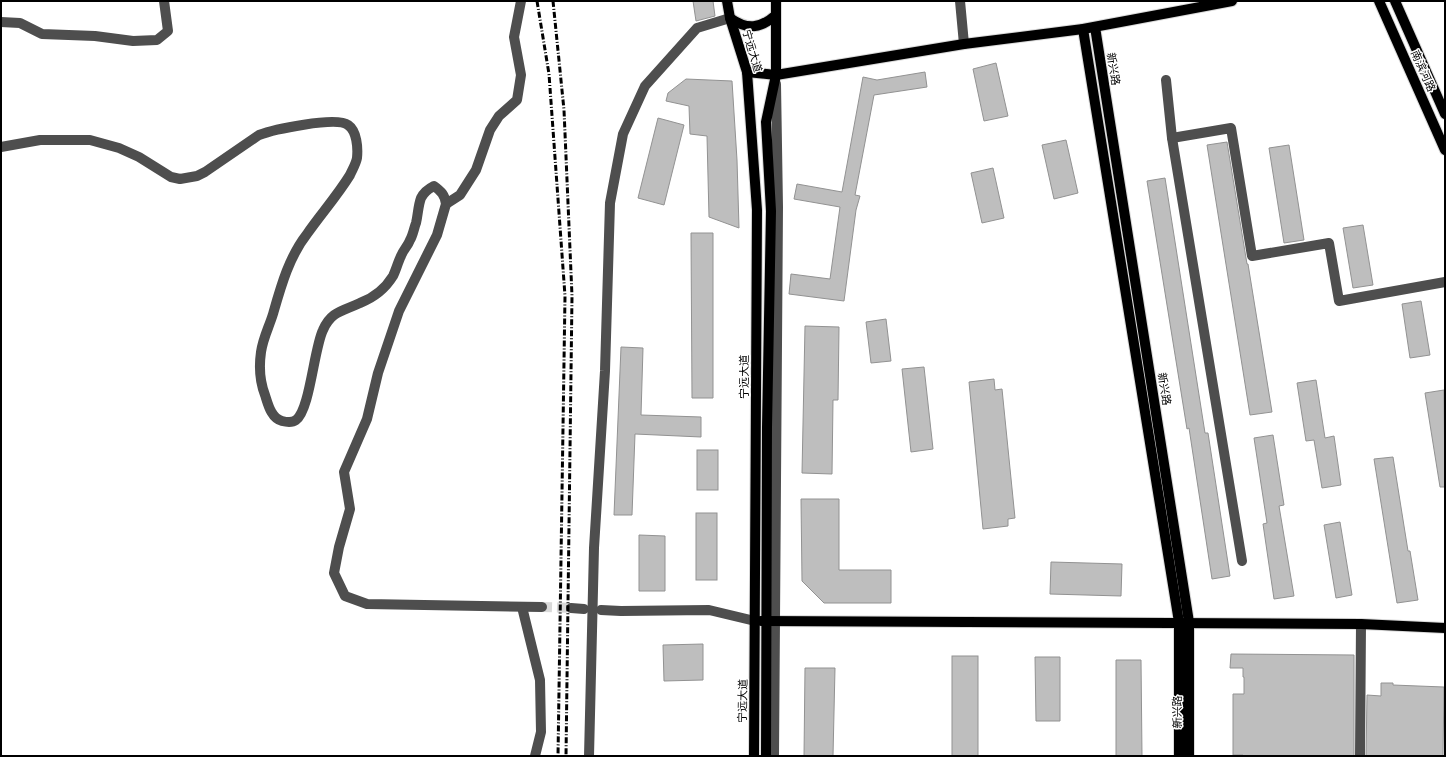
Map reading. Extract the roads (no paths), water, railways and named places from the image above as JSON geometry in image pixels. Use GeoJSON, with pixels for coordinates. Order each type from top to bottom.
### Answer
{"type":"FeatureCollection","features":[{"type":"Feature","properties":{"kind":"main road","name":"宁远大道"},"geometry":{"type":"LineString","coordinates":[[727,1],[730,18],[747,72],[757,210],[756,621],[754,756]]}},
{"type":"Feature","properties":{"kind":"main road","name":"宁远大道"},"geometry":{"type":"LineString","coordinates":[[766,756],[771,620],[767,427],[771,211],[766,122],[776,75],[776,1]]}},
{"type":"Feature","properties":{"kind":"main road"},"geometry":{"type":"LineString","coordinates":[[747,72],[776,75],[964,44],[1095,27],[1232,1]]}},
{"type":"Feature","properties":{"kind":"main road","name":"南滨河路"},"geometry":{"type":"LineString","coordinates":[[1379,1],[1445,150]]}},
{"type":"Feature","properties":{"kind":"main road","name":"南滨河路"},"geometry":{"type":"LineString","coordinates":[[1395,1],[1445,114]]}},
{"type":"Feature","properties":{"kind":"main road"},"geometry":{"type":"LineString","coordinates":[[730,18],[738,24],[748,27],[758,26],[768,22],[776,15]]}},
{"type":"Feature","properties":{"kind":"main road","name":"新兴路"},"geometry":{"type":"LineString","coordinates":[[1095,27],[1184,622],[1189,756]]}},
{"type":"Feature","properties":{"kind":"main road","name":"新兴路"},"geometry":{"type":"LineString","coordinates":[[1082,29],[1184,622],[1179,756]]}},
{"type":"Feature","properties":{"kind":"main road"},"geometry":{"type":"LineString","coordinates":[[756,621],[1184,622],[1361,624],[1445,628]]}},
{"type":"Feature","properties":{"kind":"street"},"geometry":{"type":"LineString","coordinates":[[1,22],[20,23],[42,34],[95,36],[133,41],[157,40],[168,31],[164,1]]}},
{"type":"Feature","properties":{"kind":"street"},"geometry":{"type":"LineString","coordinates":[[446,204],[460,195],[476,170],[490,130],[499,116],[517,100],[520,75],[514,37],[521,1]]}},
{"type":"Feature","properties":{"kind":"street"},"geometry":{"type":"LineString","coordinates":[[960,1],[964,44]]}},
{"type":"Feature","properties":{"kind":"street"},"geometry":{"type":"LineString","coordinates":[[589,756],[594,548],[604,372],[610,203],[623,134],[645,86],[697,28],[730,18]]}},
{"type":"Feature","properties":{"kind":"street"},"geometry":{"type":"LineString","coordinates":[[1166,80],[1172,138],[1242,561]]}},
{"type":"Feature","properties":{"kind":"street"},"geometry":{"type":"LineString","coordinates":[[1,147],[40,140],[90,140],[120,148],[139,157],[171,177],[180,179],[197,176],[259,135],[268,132],[311,123],[338,122],[346,124],[353,131],[356,140],[357,158],[340,192],[305,236],[288,267],[265,334],[261,353],[260,370],[262,389],[268,406],[273,415],[280,421],[287,422],[296,420],[301,413],[312,379],[316,350],[322,330],[333,316],[340,311],[375,296],[381,290],[392,276],[402,253],[410,240],[422,197],[427,189],[434,186],[441,191],[446,198],[446,204],[437,235],[399,311],[378,373],[367,420],[344,472],[350,509],[339,547],[334,573],[345,596],[367,604],[542,607]]}},
{"type":"Feature","properties":{"kind":"street"},"geometry":{"type":"LineString","coordinates":[[1172,138],[1230,128],[1252,256],[1329,243],[1339,301],[1445,282]]}},
{"type":"Feature","properties":{"kind":"street"},"geometry":{"type":"LineString","coordinates":[[522,607],[540,680],[540,732],[535,756]]}},
{"type":"Feature","properties":{"kind":"street"},"geometry":{"type":"LineString","coordinates":[[572,608],[584,609]]}},
{"type":"Feature","properties":{"kind":"street"},"geometry":{"type":"LineString","coordinates":[[601,610],[709,610],[756,621]]}},
{"type":"Feature","properties":{"kind":"street","name":"宁远大道"},"geometry":{"type":"LineString","coordinates":[[771,620],[774,756]]}},
{"type":"Feature","properties":{"kind":"street"},"geometry":{"type":"LineString","coordinates":[[1360,756],[1361,624]]}},
{"type":"Feature","properties":{"kind":"tunnel"},"geometry":{"type":"LineString","coordinates":[[542,607],[571,608]]}},
{"type":"Feature","properties":{"kind":"railway"},"geometry":{"type":"LineString","coordinates":[[537,1],[549,74],[565,296],[558,756]]}},
{"type":"Feature","properties":{"kind":"railway"},"geometry":{"type":"LineString","coordinates":[[553,1],[564,110],[572,296],[566,756]]}}]}
